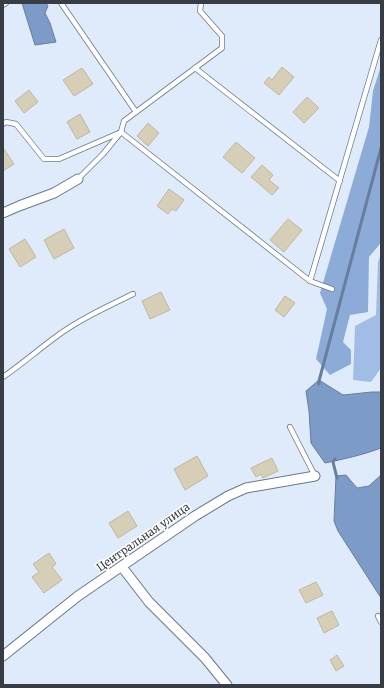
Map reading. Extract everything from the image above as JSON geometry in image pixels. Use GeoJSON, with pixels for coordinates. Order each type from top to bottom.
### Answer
{"type":"FeatureCollection","features":[{"type":"Feature","properties":{"kind":"street"},"geometry":{"type":"LineString","coordinates":[[3,213],[54,193],[78,179]]}},
{"type":"Feature","properties":{"kind":"street","name":"Центральная улица"},"geometry":{"type":"LineString","coordinates":[[3,656],[78,596],[195,516],[228,496],[246,488],[315,476]]}},
{"type":"Feature","properties":{"kind":"street"},"geometry":{"type":"LineString","coordinates":[[122,567],[149,602],[205,658],[227,685]]}},
{"type":"Feature","properties":{"kind":"lane"},"geometry":{"type":"LineString","coordinates":[[61,3],[136,112]]}},
{"type":"Feature","properties":{"kind":"lane"},"geometry":{"type":"LineString","coordinates":[[78,179],[103,154],[121,132],[124,121],[222,48],[222,36],[200,10],[202,3]]}},
{"type":"Feature","properties":{"kind":"lane"},"geometry":{"type":"LineString","coordinates":[[310,281],[381,40]]}},
{"type":"Feature","properties":{"kind":"lane"},"geometry":{"type":"LineString","coordinates":[[195,68],[340,181]]}},
{"type":"Feature","properties":{"kind":"lane"},"geometry":{"type":"LineString","coordinates":[[3,124],[6,122],[16,124],[44,159],[59,159],[121,132]]}},
{"type":"Feature","properties":{"kind":"lane"},"geometry":{"type":"LineString","coordinates":[[121,132],[310,281],[332,289]]}},
{"type":"Feature","properties":{"kind":"lane"},"geometry":{"type":"LineString","coordinates":[[3,377],[17,368],[58,335],[86,318],[133,294]]}},
{"type":"Feature","properties":{"kind":"lane"},"geometry":{"type":"LineString","coordinates":[[290,427],[315,476]]}},
{"type":"Feature","properties":{"kind":"lane"},"geometry":{"type":"LineString","coordinates":[[378,616],[381,622]]}},
{"type":"Feature","properties":{"kind":"shaded area"},"geometry":{"type":"Polygon","coordinates":[[[22,3],[46,3],[48,6],[45,13],[56,42],[35,45],[22,3]]]}},
{"type":"Feature","properties":{"kind":"shaded area"},"geometry":{"type":"Polygon","coordinates":[[[381,66],[381,241],[369,257],[368,312],[350,315],[343,342],[351,350],[351,364],[330,375],[316,359],[327,309],[320,293],[369,127],[373,91],[381,66]]]}},
{"type":"Feature","properties":{"kind":"shaded area"},"geometry":{"type":"Polygon","coordinates":[[[381,254],[381,368],[371,382],[353,380],[355,326],[376,315],[378,262],[381,254]]]}},
{"type":"Feature","properties":{"kind":"shaded area"},"geometry":{"type":"Polygon","coordinates":[[[319,380],[343,395],[381,392],[381,448],[360,455],[325,463],[311,443],[306,391],[319,380]]]}},
{"type":"Feature","properties":{"kind":"shaded area"},"geometry":{"type":"Polygon","coordinates":[[[346,475],[357,488],[369,486],[381,475],[381,598],[338,531],[334,521],[336,476],[346,475]]]}},
{"type":"Feature","properties":{"kind":"building"},"geometry":{"type":"Polygon","coordinates":[[[282,67],[294,77],[279,95],[264,83],[269,77],[272,80],[282,67]]]}},
{"type":"Feature","properties":{"kind":"building"},"geometry":{"type":"Polygon","coordinates":[[[82,68],[93,84],[74,96],[63,80],[82,68]]]}},
{"type":"Feature","properties":{"kind":"building"},"geometry":{"type":"Polygon","coordinates":[[[29,90],[38,102],[24,113],[15,101],[29,90]]]}},
{"type":"Feature","properties":{"kind":"building"},"geometry":{"type":"Polygon","coordinates":[[[307,97],[319,108],[304,123],[293,112],[307,97]]]}},
{"type":"Feature","properties":{"kind":"building"},"geometry":{"type":"Polygon","coordinates":[[[80,114],[90,132],[77,139],[67,122],[80,114]]]}},
{"type":"Feature","properties":{"kind":"building"},"geometry":{"type":"Polygon","coordinates":[[[148,123],[159,133],[148,146],[137,136],[148,123]]]}},
{"type":"Feature","properties":{"kind":"building"},"geometry":{"type":"Polygon","coordinates":[[[236,142],[255,158],[242,173],[223,157],[236,142]]]}},
{"type":"Feature","properties":{"kind":"building"},"geometry":{"type":"Polygon","coordinates":[[[3,149],[14,164],[3,171],[3,149]]]}},
{"type":"Feature","properties":{"kind":"building"},"geometry":{"type":"Polygon","coordinates":[[[262,165],[273,175],[269,180],[279,188],[272,195],[251,177],[262,165]]]}},
{"type":"Feature","properties":{"kind":"building"},"geometry":{"type":"Polygon","coordinates":[[[169,189],[184,200],[176,211],[172,209],[168,214],[157,206],[169,189]]]}},
{"type":"Feature","properties":{"kind":"building"},"geometry":{"type":"Polygon","coordinates":[[[288,219],[302,230],[284,252],[270,240],[288,219]]]}},
{"type":"Feature","properties":{"kind":"building"},"geometry":{"type":"Polygon","coordinates":[[[64,229],[74,248],[54,259],[44,240],[64,229]]]}},
{"type":"Feature","properties":{"kind":"building"},"geometry":{"type":"Polygon","coordinates":[[[25,239],[36,257],[20,267],[9,249],[25,239]]]}},
{"type":"Feature","properties":{"kind":"building"},"geometry":{"type":"Polygon","coordinates":[[[161,292],[170,310],[150,319],[142,301],[161,292]]]}},
{"type":"Feature","properties":{"kind":"building"},"geometry":{"type":"Polygon","coordinates":[[[285,296],[295,303],[284,317],[275,310],[285,296]]]}},
{"type":"Feature","properties":{"kind":"building"},"geometry":{"type":"Polygon","coordinates":[[[197,456],[208,476],[185,490],[174,469],[197,456]]]}},
{"type":"Feature","properties":{"kind":"building"},"geometry":{"type":"Polygon","coordinates":[[[272,458],[278,471],[263,478],[261,474],[256,477],[251,468],[272,458]]]}},
{"type":"Feature","properties":{"kind":"building"},"geometry":{"type":"Polygon","coordinates":[[[128,511],[137,526],[118,538],[109,523],[128,511]]]}},
{"type":"Feature","properties":{"kind":"building"},"geometry":{"type":"Polygon","coordinates":[[[49,553],[56,564],[52,567],[62,580],[44,593],[32,577],[39,572],[33,564],[49,553]]]}},
{"type":"Feature","properties":{"kind":"building"},"geometry":{"type":"Polygon","coordinates":[[[316,582],[323,595],[306,603],[299,590],[316,582]]]}},
{"type":"Feature","properties":{"kind":"building"},"geometry":{"type":"Polygon","coordinates":[[[332,611],[339,625],[324,633],[317,618],[332,611]]]}},
{"type":"Feature","properties":{"kind":"building"},"geometry":{"type":"Polygon","coordinates":[[[337,655],[344,666],[336,671],[330,660],[337,655]]]}},
{"type":"Feature","properties":{"kind":"waterway"},"geometry":{"type":"LineString","coordinates":[[319,384],[381,148]]}},
{"type":"Feature","properties":{"kind":"waterway"},"geometry":{"type":"LineString","coordinates":[[335,459],[333,462],[337,478]]}}]}
